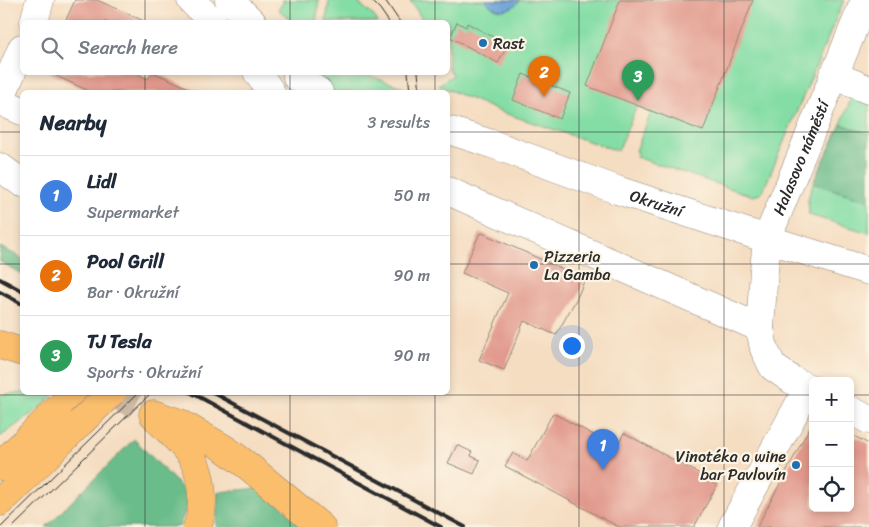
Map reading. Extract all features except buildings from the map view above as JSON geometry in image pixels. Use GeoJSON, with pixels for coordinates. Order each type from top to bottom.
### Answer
{"type":"FeatureCollection","features":[{"type":"Feature","properties":{"kind":"main road"},"geometry":{"type":"LineString","coordinates":[[0,345],[20,351]]}},
{"type":"Feature","properties":{"kind":"main road"},"geometry":{"type":"LineString","coordinates":[[0,466],[71,409],[105,395]]}},
{"type":"Feature","properties":{"kind":"main road"},"geometry":{"type":"LineString","coordinates":[[0,502],[71,409]]}},
{"type":"Feature","properties":{"kind":"main road"},"geometry":{"type":"LineString","coordinates":[[197,527],[202,508],[201,488],[193,460],[153,414],[180,423],[225,449],[321,527]]}},
{"type":"Feature","properties":{"kind":"street"},"geometry":{"type":"LineString","coordinates":[[35,20],[40,0]]}},
{"type":"Feature","properties":{"kind":"street"},"geometry":{"type":"LineString","coordinates":[[191,0],[211,20]]}},
{"type":"Feature","properties":{"kind":"street"},"geometry":{"type":"LineString","coordinates":[[229,0],[250,20]]}},
{"type":"Feature","properties":{"kind":"street","name":"Halasovo náměstí"},"geometry":{"type":"LineString","coordinates":[[809,388],[773,367],[764,349],[760,328],[767,239],[864,0]]}},
{"type":"Feature","properties":{"kind":"street"},"geometry":{"type":"LineString","coordinates":[[20,53],[0,101],[20,110]]}},
{"type":"Feature","properties":{"kind":"street"},"geometry":{"type":"LineString","coordinates":[[260,75],[270,90]]}},
{"type":"Feature","properties":{"kind":"street"},"geometry":{"type":"LineString","coordinates":[[833,75],[869,90]]}},
{"type":"Feature","properties":{"kind":"street"},"geometry":{"type":"LineString","coordinates":[[298,81],[315,90]]}},
{"type":"Feature","properties":{"kind":"street","name":"Okružní"},"geometry":{"type":"LineString","coordinates":[[450,131],[617,190],[869,271]]}},
{"type":"Feature","properties":{"kind":"street"},"geometry":{"type":"LineString","coordinates":[[0,167],[20,182]]}},
{"type":"Feature","properties":{"kind":"street"},"geometry":{"type":"LineString","coordinates":[[450,193],[760,328]]}},
{"type":"Feature","properties":{"kind":"street"},"geometry":{"type":"LineString","coordinates":[[732,527],[809,391]]}},
{"type":"Feature","properties":{"kind":"street"},"geometry":{"type":"LineString","coordinates":[[854,412],[869,420]]}},
{"type":"Feature","properties":{"kind":"green space"},"geometry":{"type":"Polygon","coordinates":[[[281,0],[319,0],[316,20],[291,20],[278,9],[284,2],[281,0]]]}},
{"type":"Feature","properties":{"kind":"green space"},"geometry":{"type":"Polygon","coordinates":[[[329,0],[355,0],[377,20],[326,20],[329,0]]]}},
{"type":"Feature","properties":{"kind":"green space"},"geometry":{"type":"Polygon","coordinates":[[[410,0],[844,0],[763,191],[753,196],[636,157],[638,152],[636,151],[651,112],[637,106],[618,151],[501,112],[438,85],[453,75],[450,71],[450,20],[423,20],[410,0]]]}},
{"type":"Feature","properties":{"kind":"green space"},"geometry":{"type":"Polygon","coordinates":[[[312,75],[368,75],[402,87],[403,90],[328,90],[312,75]]]}},
{"type":"Feature","properties":{"kind":"green space"},"geometry":{"type":"Polygon","coordinates":[[[859,96],[869,97],[869,134],[841,124],[851,99],[859,96]]]}},
{"type":"Feature","properties":{"kind":"green space"},"geometry":{"type":"Polygon","coordinates":[[[841,124],[869,134],[869,201],[813,183],[841,124]]]}},
{"type":"Feature","properties":{"kind":"green space"},"geometry":{"type":"Polygon","coordinates":[[[813,183],[869,201],[869,233],[809,215],[808,199],[813,183]]]}},
{"type":"Feature","properties":{"kind":"green space"},"geometry":{"type":"Polygon","coordinates":[[[0,247],[20,257],[20,273],[0,262],[0,247]]]}},
{"type":"Feature","properties":{"kind":"green space"},"geometry":{"type":"Polygon","coordinates":[[[20,392],[20,395],[53,395],[45,404],[0,437],[0,395],[20,392]]]}},
{"type":"Feature","properties":{"kind":"green space"},"geometry":{"type":"Polygon","coordinates":[[[134,439],[188,494],[188,505],[179,527],[46,527],[134,439]]]}},
{"type":"Feature","properties":{"kind":"green space"},"geometry":{"type":"Polygon","coordinates":[[[260,488],[306,527],[216,527],[218,492],[260,488]]]}},
{"type":"Feature","properties":{"kind":"water"},"geometry":{"type":"Polygon","coordinates":[[[485,0],[520,0],[512,7],[502,10],[493,7],[485,0]]]}},
{"type":"Feature","properties":{"kind":"tunnel"},"geometry":{"type":"LineString","coordinates":[[117,395],[153,414]]}},
{"type":"Feature","properties":{"kind":"tram line"},"geometry":{"type":"LineString","coordinates":[[371,0],[388,20]]}},
{"type":"Feature","properties":{"kind":"tram line"},"geometry":{"type":"LineString","coordinates":[[385,0],[399,20]]}},
{"type":"Feature","properties":{"kind":"tram line"},"geometry":{"type":"LineString","coordinates":[[408,75],[410,90]]}},
{"type":"Feature","properties":{"kind":"tram line"},"geometry":{"type":"LineString","coordinates":[[418,75],[420,90]]}},
{"type":"Feature","properties":{"kind":"tram line"},"geometry":{"type":"LineString","coordinates":[[1,527],[136,395]]}},
{"type":"Feature","properties":{"kind":"tram line"},"geometry":{"type":"LineString","coordinates":[[13,527],[149,395]]}},
{"type":"Feature","properties":{"kind":"railway"},"geometry":{"type":"LineString","coordinates":[[0,279],[20,290]]}},
{"type":"Feature","properties":{"kind":"railway"},"geometry":{"type":"LineString","coordinates":[[0,292],[20,303]]}},
{"type":"Feature","properties":{"kind":"railway"},"geometry":{"type":"LineString","coordinates":[[196,395],[441,527]]}},
{"type":"Feature","properties":{"kind":"railway"},"geometry":{"type":"LineString","coordinates":[[218,395],[465,527]]}},
{"type":"Feature","properties":{"kind":"place","name":"Rast"},"geometry":{"type":"Point","coordinates":[483,43]}},
{"type":"Feature","properties":{"kind":"place","name":"Pool Grill"},"geometry":{"type":"Point","coordinates":[544,97]}},
{"type":"Feature","properties":{"kind":"place","name":"TJ Tesla"},"geometry":{"type":"Point","coordinates":[638,101]}},
{"type":"Feature","properties":{"kind":"place","name":"Pizzeria La Gamba"},"geometry":{"type":"Point","coordinates":[534,265]}},
{"type":"Feature","properties":{"kind":"place","name":"Vinotéka a wine bar Pavlovín"},"geometry":{"type":"Point","coordinates":[796,465]}},
{"type":"Feature","properties":{"kind":"place","name":"Lidl"},"geometry":{"type":"Point","coordinates":[603,470]}}]}
